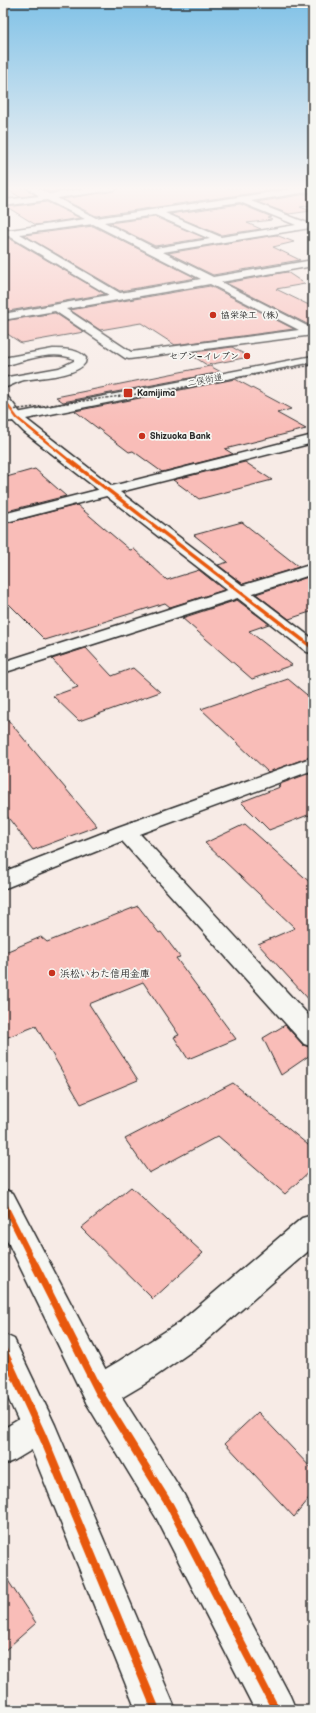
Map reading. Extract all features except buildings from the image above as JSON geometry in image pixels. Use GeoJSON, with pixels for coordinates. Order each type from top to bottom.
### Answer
{"type":"FeatureCollection","features":[{"type":"Feature","properties":{"kind":"street"},"geometry":{"type":"LineString","coordinates":[[67,268],[118,297]]}},
{"type":"Feature","properties":{"kind":"street"},"geometry":{"type":"LineString","coordinates":[[186,268],[311,332]]}},
{"type":"Feature","properties":{"kind":"street"},"geometry":{"type":"LineString","coordinates":[[3,317],[288,268]]}},
{"type":"Feature","properties":{"kind":"street"},"geometry":{"type":"LineString","coordinates":[[295,268],[306,273]]}},
{"type":"Feature","properties":{"kind":"street"},"geometry":{"type":"LineString","coordinates":[[57,308],[129,356],[311,332]]}},
{"type":"Feature","properties":{"kind":"street"},"geometry":{"type":"LineString","coordinates":[[3,362],[58,352],[75,354],[80,358],[79,363],[68,369],[18,379],[3,384]]}},
{"type":"Feature","properties":{"kind":"street","name":"二俣街道"},"geometry":{"type":"LineString","coordinates":[[8,417],[313,359]]}},
{"type":"Feature","properties":{"kind":"street"},"geometry":{"type":"LineString","coordinates":[[3,399],[8,417],[36,427],[109,492],[313,648]]}},
{"type":"Feature","properties":{"kind":"street"},"geometry":{"type":"LineString","coordinates":[[9,432],[36,427]]}},
{"type":"Feature","properties":{"kind":"street"},"geometry":{"type":"LineString","coordinates":[[3,519],[313,438]]}},
{"type":"Feature","properties":{"kind":"street"},"geometry":{"type":"LineString","coordinates":[[3,668],[240,591],[313,569]]}},
{"type":"Feature","properties":{"kind":"street"},"geometry":{"type":"LineString","coordinates":[[3,881],[126,832],[313,763]]}},
{"type":"Feature","properties":{"kind":"street"},"geometry":{"type":"LineString","coordinates":[[126,832],[313,1037]]}},
{"type":"Feature","properties":{"kind":"street"},"geometry":{"type":"LineString","coordinates":[[3,1202],[99,1392],[170,1506],[276,1710]]}},
{"type":"Feature","properties":{"kind":"street"},"geometry":{"type":"LineString","coordinates":[[99,1392],[131,1373],[191,1333],[313,1228]]}},
{"type":"Feature","properties":{"kind":"street"},"geometry":{"type":"LineString","coordinates":[[3,1350],[38,1427],[156,1710]]}},
{"type":"Feature","properties":{"kind":"street"},"geometry":{"type":"LineString","coordinates":[[3,1448],[38,1427]]}},
{"type":"Feature","properties":{"kind":"railway"},"geometry":{"type":"LineString","coordinates":[[3,411],[161,391],[313,365]]}},
{"type":"Feature","properties":{"kind":"cycle path"},"geometry":{"type":"LineString","coordinates":[[3,399],[17,418],[29,429],[313,648]]}},
{"type":"Feature","properties":{"kind":"cycle path"},"geometry":{"type":"LineString","coordinates":[[3,1202],[99,1392],[170,1506],[276,1710]]}},
{"type":"Feature","properties":{"kind":"cycle path"},"geometry":{"type":"LineString","coordinates":[[3,1350],[43,1437],[156,1710]]}},
{"type":"Feature","properties":{"kind":"place","name":"協栄染工（株）"},"geometry":{"type":"Point","coordinates":[213,315]}},
{"type":"Feature","properties":{"kind":"place","name":"セブン−イレブン"},"geometry":{"type":"Point","coordinates":[247,356]}},
{"type":"Feature","properties":{"kind":"place","name":"Kamijima"},"geometry":{"type":"Point","coordinates":[128,393]}},
{"type":"Feature","properties":{"kind":"place","name":"Shizuoka Bank"},"geometry":{"type":"Point","coordinates":[142,436]}},
{"type":"Feature","properties":{"kind":"place","name":"浜松いわた信用金庫"},"geometry":{"type":"Point","coordinates":[52,973]}}]}
